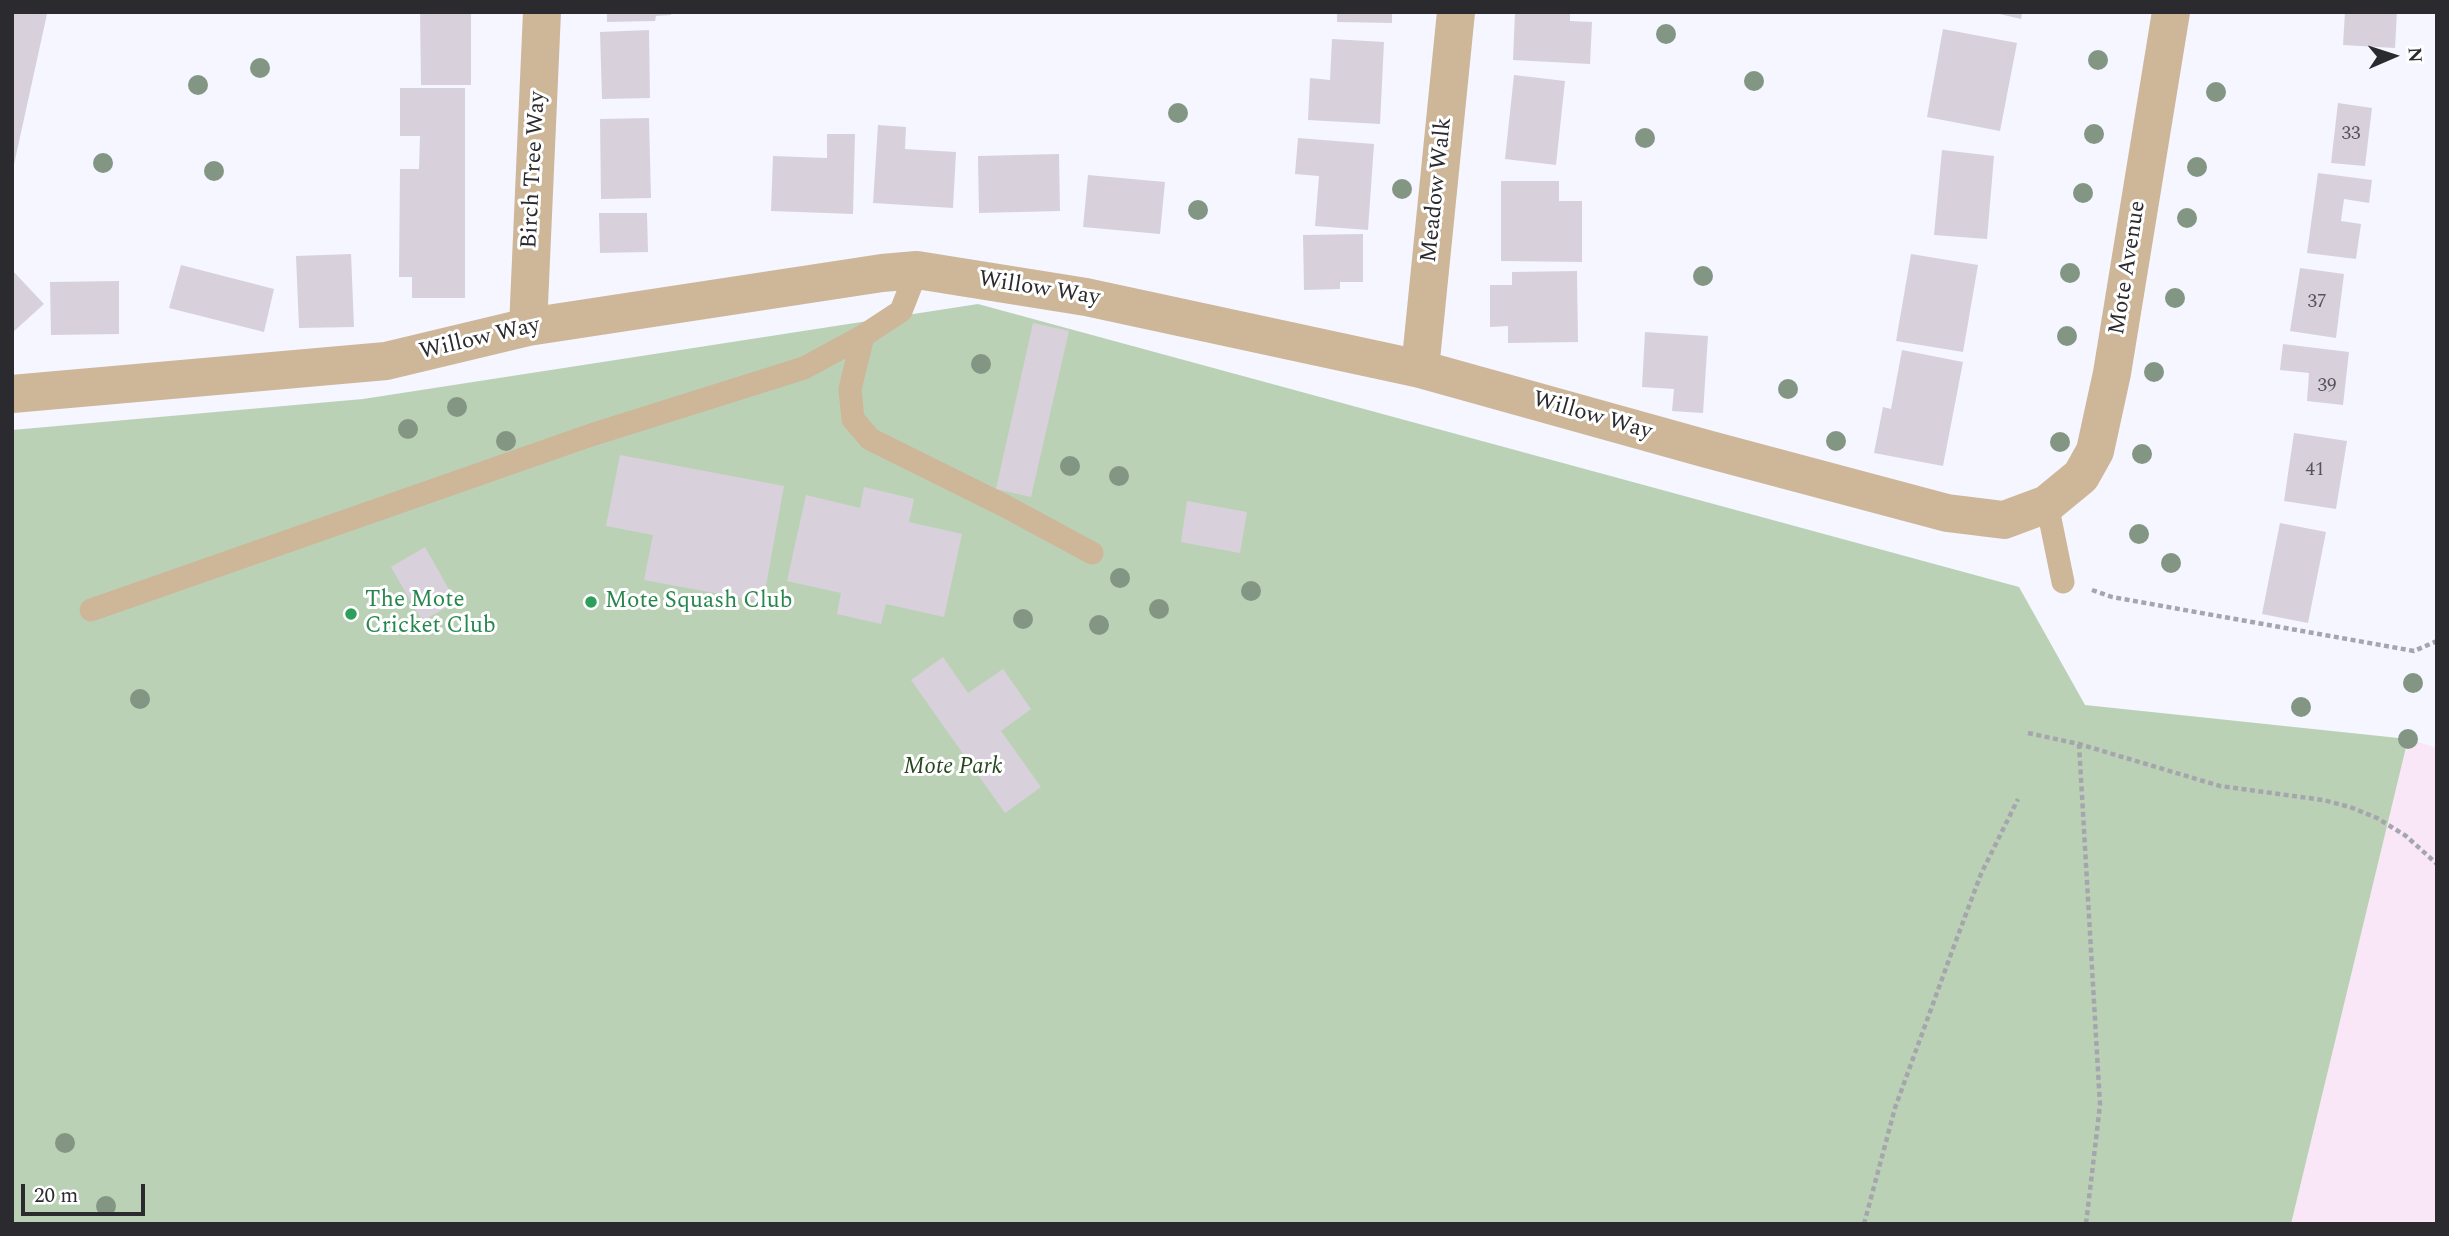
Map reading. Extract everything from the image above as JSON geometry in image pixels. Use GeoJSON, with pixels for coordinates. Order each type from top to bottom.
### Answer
{"type":"FeatureCollection","features":[{"type":"Feature","properties":{"kind":"street","name":"Birch Tree Way"},"geometry":{"type":"LineString","coordinates":[[528,327],[542,12]]}},
{"type":"Feature","properties":{"kind":"street","name":"Meadow Walk"},"geometry":{"type":"LineString","coordinates":[[1420,369],[1456,12]]}},
{"type":"Feature","properties":{"kind":"street","name":"Mote Avenue"},"geometry":{"type":"LineString","coordinates":[[2047,504],[2081,476],[2095,451],[2112,373],[2171,12]]}},
{"type":"Feature","properties":{"kind":"street","name":"Willow Way"},"geometry":{"type":"LineString","coordinates":[[12,394],[386,361],[528,327],[881,273],[917,270],[1086,297],[1420,369],[1947,513],[2004,520],[2047,504]]}},
{"type":"Feature","properties":{"kind":"lane"},"geometry":{"type":"LineString","coordinates":[[91,610],[591,435],[804,368],[863,336],[901,311],[917,270]]}},
{"type":"Feature","properties":{"kind":"lane"},"geometry":{"type":"LineString","coordinates":[[863,336],[850,389],[853,419],[870,439],[1092,553]]}},
{"type":"Feature","properties":{"kind":"lane"},"geometry":{"type":"LineString","coordinates":[[2047,504],[2063,582]]}},
{"type":"Feature","properties":{"kind":"path"},"geometry":{"type":"LineString","coordinates":[[2063,582],[2112,597],[2414,651],[2437,641]]}},
{"type":"Feature","properties":{"kind":"path"},"geometry":{"type":"LineString","coordinates":[[2028,733],[2079,744],[2220,786],[2323,800],[2350,807],[2377,818],[2406,836],[2437,864]]}},
{"type":"Feature","properties":{"kind":"path"},"geometry":{"type":"LineString","coordinates":[[2079,744],[2100,1105],[2086,1224]]}},
{"type":"Feature","properties":{"kind":"path"},"geometry":{"type":"LineString","coordinates":[[1864,1224],[1895,1108],[1981,874],[2018,799]]}},
{"type":"Feature","properties":{"kind":"shaded area"},"geometry":{"type":"Polygon","coordinates":[[[2408,739],[2437,748],[2437,1224],[2291,1224],[2408,739]]]}},
{"type":"Feature","properties":{"kind":"green space","name":"Mote Park"},"geometry":{"type":"Polygon","coordinates":[[[978,304],[2019,587],[2085,705],[2408,739],[2291,1224],[12,1224],[12,430],[363,399],[978,304]]]}},
{"type":"Feature","properties":{"kind":"building"},"geometry":{"type":"Polygon","coordinates":[[[12,12],[47,14],[13,169],[12,169],[12,12]]]}},
{"type":"Feature","properties":{"kind":"building"},"geometry":{"type":"Polygon","coordinates":[[[420,12],[471,12],[471,85],[421,85],[420,12]]]}},
{"type":"Feature","properties":{"kind":"building"},"geometry":{"type":"Polygon","coordinates":[[[607,12],[671,12],[671,15],[656,16],[655,21],[607,22],[607,12]]]}},
{"type":"Feature","properties":{"kind":"building"},"geometry":{"type":"Polygon","coordinates":[[[1337,12],[1392,12],[1392,23],[1337,22],[1337,12]]]}},
{"type":"Feature","properties":{"kind":"building"},"geometry":{"type":"Polygon","coordinates":[[[1515,12],[1570,12],[1570,21],[1592,22],[1590,64],[1513,60],[1515,12]]]}},
{"type":"Feature","properties":{"kind":"building"},"geometry":{"type":"Polygon","coordinates":[[[1991,12],[2022,12],[2021,19],[1991,12]]]}},
{"type":"Feature","properties":{"kind":"building"},"geometry":{"type":"Polygon","coordinates":[[[2345,12],[2397,12],[2395,48],[2343,45],[2345,12]]]}},
{"type":"Feature","properties":{"kind":"building"},"geometry":{"type":"Polygon","coordinates":[[[1943,29],[2017,43],[2000,131],[1927,117],[1943,29]]]}},
{"type":"Feature","properties":{"kind":"building"},"geometry":{"type":"Polygon","coordinates":[[[649,30],[650,98],[602,99],[600,32],[649,30]]]}},
{"type":"Feature","properties":{"kind":"building"},"geometry":{"type":"Polygon","coordinates":[[[1332,39],[1384,42],[1380,124],[1308,120],[1310,78],[1330,80],[1332,39]]]}},
{"type":"Feature","properties":{"kind":"building"},"geometry":{"type":"Polygon","coordinates":[[[1514,75],[1565,81],[1556,165],[1505,159],[1514,75]]]}},
{"type":"Feature","properties":{"kind":"building"},"geometry":{"type":"Polygon","coordinates":[[[400,88],[465,88],[465,298],[412,298],[412,277],[399,277],[400,169],[419,169],[420,136],[400,136],[400,88]]]}},
{"type":"Feature","properties":{"kind":"building"},"geometry":{"type":"Polygon","coordinates":[[[2338,103],[2372,108],[2365,166],[2331,163],[2338,103]]]}},
{"type":"Feature","properties":{"kind":"building"},"geometry":{"type":"Polygon","coordinates":[[[649,118],[651,198],[601,199],[600,119],[649,118]]]}},
{"type":"Feature","properties":{"kind":"building"},"geometry":{"type":"Polygon","coordinates":[[[878,125],[906,127],[905,149],[956,152],[953,208],[873,203],[878,125]]]}},
{"type":"Feature","properties":{"kind":"building"},"geometry":{"type":"Polygon","coordinates":[[[827,134],[855,134],[853,214],[771,211],[773,156],[827,158],[827,134]]]}},
{"type":"Feature","properties":{"kind":"building"},"geometry":{"type":"Polygon","coordinates":[[[1298,138],[1374,144],[1368,230],[1315,226],[1319,176],[1295,174],[1298,138]]]}},
{"type":"Feature","properties":{"kind":"building"},"geometry":{"type":"Polygon","coordinates":[[[1942,150],[1994,156],[1987,239],[1934,235],[1942,150]]]}},
{"type":"Feature","properties":{"kind":"building"},"geometry":{"type":"Polygon","coordinates":[[[1059,154],[1060,211],[979,213],[978,156],[1059,154]]]}},
{"type":"Feature","properties":{"kind":"building"},"geometry":{"type":"Polygon","coordinates":[[[2318,173],[2372,180],[2369,203],[2344,199],[2341,221],[2361,224],[2356,259],[2307,253],[2318,173]]]}},
{"type":"Feature","properties":{"kind":"building"},"geometry":{"type":"Polygon","coordinates":[[[1088,175],[1165,182],[1160,234],[1083,227],[1088,175]]]}},
{"type":"Feature","properties":{"kind":"building"},"geometry":{"type":"Polygon","coordinates":[[[1501,181],[1559,181],[1559,201],[1582,201],[1582,262],[1501,261],[1501,181]]]}},
{"type":"Feature","properties":{"kind":"building"},"geometry":{"type":"Polygon","coordinates":[[[599,213],[647,213],[648,252],[600,253],[599,213]]]}},
{"type":"Feature","properties":{"kind":"building"},"geometry":{"type":"Polygon","coordinates":[[[1363,234],[1363,282],[1340,282],[1340,289],[1304,290],[1303,235],[1363,234]]]}},
{"type":"Feature","properties":{"kind":"building"},"geometry":{"type":"Polygon","coordinates":[[[351,254],[354,327],[299,328],[296,256],[351,254]]]}},
{"type":"Feature","properties":{"kind":"building"},"geometry":{"type":"Polygon","coordinates":[[[1911,254],[1978,265],[1963,352],[1896,341],[1911,254]]]}},
{"type":"Feature","properties":{"kind":"building"},"geometry":{"type":"Polygon","coordinates":[[[181,265],[274,289],[264,332],[169,308],[181,265]]]}},
{"type":"Feature","properties":{"kind":"building"},"geometry":{"type":"Polygon","coordinates":[[[2300,268],[2344,274],[2336,338],[2290,331],[2300,268]]]}},
{"type":"Feature","properties":{"kind":"building"},"geometry":{"type":"Polygon","coordinates":[[[12,270],[44,304],[12,333],[12,270]]]}},
{"type":"Feature","properties":{"kind":"building"},"geometry":{"type":"Polygon","coordinates":[[[1577,271],[1578,342],[1508,343],[1508,326],[1490,327],[1490,285],[1512,285],[1512,272],[1577,271]]]}},
{"type":"Feature","properties":{"kind":"building"},"geometry":{"type":"Polygon","coordinates":[[[119,281],[119,334],[51,335],[50,282],[119,281]]]}},
{"type":"Feature","properties":{"kind":"building"},"geometry":{"type":"Polygon","coordinates":[[[1033,323],[1069,331],[1031,497],[996,489],[1033,323]]]}},
{"type":"Feature","properties":{"kind":"building"},"geometry":{"type":"Polygon","coordinates":[[[1645,332],[1708,336],[1703,413],[1672,411],[1674,389],[1642,387],[1645,332]]]}},
{"type":"Feature","properties":{"kind":"building"},"geometry":{"type":"Polygon","coordinates":[[[2283,344],[2349,352],[2343,405],[2307,401],[2309,373],[2280,370],[2283,344]]]}},
{"type":"Feature","properties":{"kind":"building"},"geometry":{"type":"Polygon","coordinates":[[[1902,350],[1963,362],[1943,466],[1874,453],[1883,407],[1891,409],[1902,350]]]}},
{"type":"Feature","properties":{"kind":"building"},"geometry":{"type":"Polygon","coordinates":[[[2294,433],[2347,441],[2336,509],[2284,501],[2294,433]]]}},
{"type":"Feature","properties":{"kind":"building"},"geometry":{"type":"Polygon","coordinates":[[[620,455],[784,486],[763,602],[644,580],[653,535],[606,526],[620,455]]]}},
{"type":"Feature","properties":{"kind":"building"},"geometry":{"type":"Polygon","coordinates":[[[864,487],[914,499],[909,522],[962,534],[944,617],[886,604],[881,624],[837,614],[841,593],[787,581],[806,495],[860,508],[864,487]]]}},
{"type":"Feature","properties":{"kind":"building"},"geometry":{"type":"Polygon","coordinates":[[[1187,501],[1247,512],[1240,553],[1181,542],[1187,501]]]}},
{"type":"Feature","properties":{"kind":"building"},"geometry":{"type":"Polygon","coordinates":[[[2280,523],[2326,532],[2308,623],[2262,614],[2280,523]]]}},
{"type":"Feature","properties":{"kind":"building"},"geometry":{"type":"Polygon","coordinates":[[[425,547],[456,602],[422,621],[391,567],[425,547]]]}},
{"type":"Feature","properties":{"kind":"building"},"geometry":{"type":"Polygon","coordinates":[[[943,657],[968,693],[1003,669],[1031,709],[1001,731],[1041,787],[1005,813],[911,680],[943,657]]]}},
{"type":"Feature","properties":{"kind":"place","name":"Mote Squash Club"},"geometry":{"type":"Point","coordinates":[591,602]}},
{"type":"Feature","properties":{"kind":"place","name":"The Mote Cricket Club"},"geometry":{"type":"Point","coordinates":[351,614]}}]}
